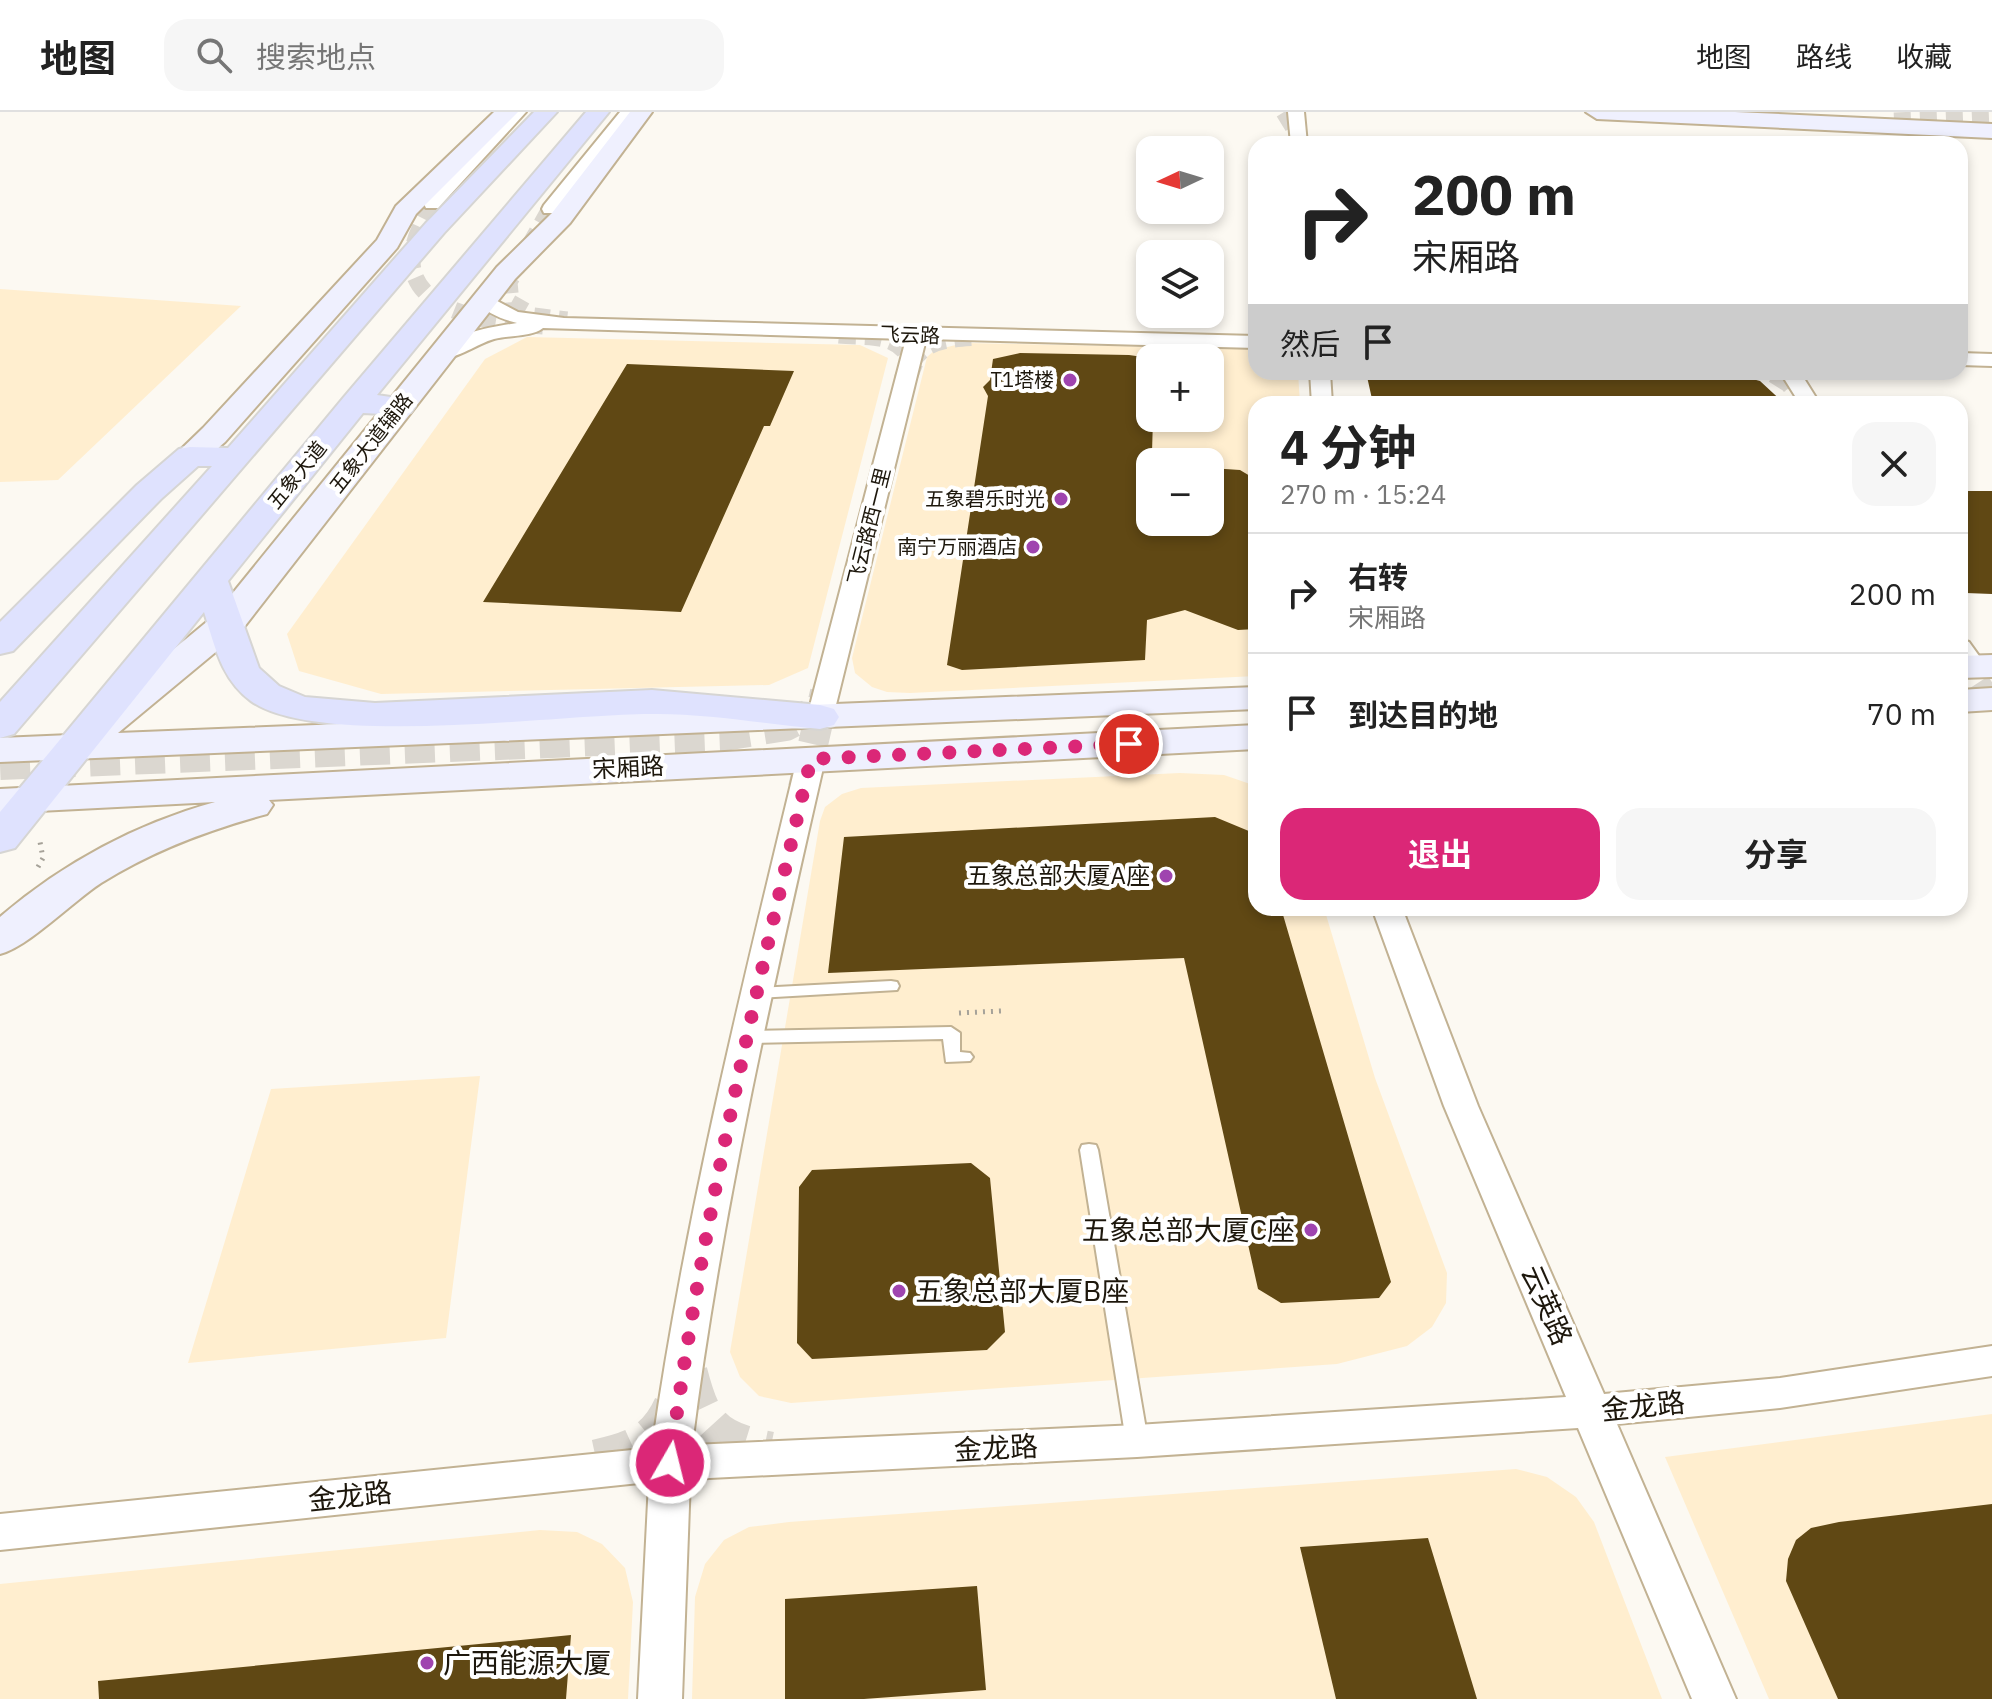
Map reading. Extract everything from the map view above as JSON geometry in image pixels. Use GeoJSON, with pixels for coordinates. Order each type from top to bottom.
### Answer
{"type":"FeatureCollection","features":[{"type":"Feature","properties":{"kind":"main road"},"geometry":{"type":"LineString","coordinates":[[0,726],[435,228],[546,112]]}},
{"type":"Feature","properties":{"kind":"main road","name":"五象大道"},"geometry":{"type":"LineString","coordinates":[[0,839],[17,800],[76,749],[355,403],[598,112]]}},
{"type":"Feature","properties":{"kind":"main road"},"geometry":{"type":"LineString","coordinates":[[355,403],[400,406]]}},
{"type":"Feature","properties":{"kind":"main road"},"geometry":{"type":"LineString","coordinates":[[0,643],[149,492],[190,456],[236,458]]}},
{"type":"Feature","properties":{"kind":"main road"},"geometry":{"type":"LineString","coordinates":[[211,581],[228,623],[242,672],[266,694],[298,708],[375,715],[652,702],[820,717]]}},
{"type":"Feature","properties":{"kind":"street"},"geometry":{"type":"LineString","coordinates":[[190,456],[214,435],[388,243],[405,211],[507,112]]}},
{"type":"Feature","properties":{"kind":"street"},"geometry":{"type":"LineString","coordinates":[[432,204],[518,112]]}},
{"type":"Feature","properties":{"kind":"street"},"geometry":{"type":"LineString","coordinates":[[550,209],[628,112]]}},
{"type":"Feature","properties":{"kind":"street","name":"五象大道辅路"},"geometry":{"type":"LineString","coordinates":[[76,749],[228,623],[506,273],[561,218],[641,112]]}},
{"type":"Feature","properties":{"kind":"street"},"geometry":{"type":"LineString","coordinates":[[1296,112],[1298,136]]}},
{"type":"Feature","properties":{"kind":"street"},"geometry":{"type":"LineString","coordinates":[[1597,112],[1885,121],[1992,121]]}},
{"type":"Feature","properties":{"kind":"street"},"geometry":{"type":"LineString","coordinates":[[1809,112],[1992,131]]}},
{"type":"Feature","properties":{"kind":"street"},"geometry":{"type":"LineString","coordinates":[[1885,121],[1925,112]]}},
{"type":"Feature","properties":{"kind":"street"},"geometry":{"type":"LineString","coordinates":[[1885,121],[1965,136]]}},
{"type":"Feature","properties":{"kind":"street"},"geometry":{"type":"LineString","coordinates":[[1968,137],[1992,141]]}},
{"type":"Feature","properties":{"kind":"street","name":"飞云路"},"geometry":{"type":"LineString","coordinates":[[484,300],[494,310],[515,317],[564,324],[1248,342]]}},
{"type":"Feature","properties":{"kind":"street","name":"飞云路"},"geometry":{"type":"LineString","coordinates":[[441,354],[470,339],[500,330],[564,324]]}},
{"type":"Feature","properties":{"kind":"street","name":"飞云路西一里"},"geometry":{"type":"LineString","coordinates":[[820,717],[917,335]]}},
{"type":"Feature","properties":{"kind":"street"},"geometry":{"type":"LineString","coordinates":[[1968,359],[1992,360]]}},
{"type":"Feature","properties":{"kind":"street","name":"宋厢路"},"geometry":{"type":"LineString","coordinates":[[0,750],[1248,698]]}},
{"type":"Feature","properties":{"kind":"street","name":"宋厢路"},"geometry":{"type":"LineString","coordinates":[[17,800],[1248,737]]}},
{"type":"Feature","properties":{"kind":"street"},"geometry":{"type":"LineString","coordinates":[[660,1699],[670,1463],[688,1328],[756,993],[811,759]]}},
{"type":"Feature","properties":{"kind":"street"},"geometry":{"type":"LineString","coordinates":[[0,940],[40,903],[102,863],[176,828],[237,809],[341,784]]}},
{"type":"Feature","properties":{"kind":"street","name":"云英路"},"geometry":{"type":"LineString","coordinates":[[1390,916],[1461,1106],[1714,1699]]}},
{"type":"Feature","properties":{"kind":"street","name":"金龙路"},"geometry":{"type":"LineString","coordinates":[[0,1532],[670,1463],[1137,1441],[1593,1411],[1780,1393],[1992,1361]]}},
{"type":"Feature","properties":{"kind":"lane"},"geometry":{"type":"LineString","coordinates":[[756,993],[891,986]]}},
{"type":"Feature","properties":{"kind":"lane"},"geometry":{"type":"LineString","coordinates":[[748,1034],[950,1026],[949,1016]]}},
{"type":"Feature","properties":{"kind":"lane"},"geometry":{"type":"LineString","coordinates":[[748,1034],[951,1033],[952,1058],[964,1057]]}},
{"type":"Feature","properties":{"kind":"lane"},"geometry":{"type":"LineString","coordinates":[[1089,1150],[1137,1441]]}},
{"type":"Feature","properties":{"kind":"path"},"geometry":{"type":"LineString","coordinates":[[949,1016],[1001,1011]]}},
{"type":"Feature","properties":{"kind":"shaded area"},"geometry":{"type":"Polygon","coordinates":[[[0,289],[241,306],[58,480],[0,482],[0,289]]]}},
{"type":"Feature","properties":{"kind":"shaded area"},"geometry":{"type":"Polygon","coordinates":[[[527,337],[860,345],[888,358],[808,668],[769,685],[381,694],[299,671],[287,634],[485,359],[527,337]]]}},
{"type":"Feature","properties":{"kind":"shaded area"},"geometry":{"type":"Polygon","coordinates":[[[964,343],[1136,347],[1136,432],[1224,432],[1224,348],[1248,349],[1248,380],[1298,380],[1300,396],[1248,396],[1248,676],[887,692],[872,687],[855,673],[852,658],[927,357],[935,350],[964,343]]]}},
{"type":"Feature","properties":{"kind":"shaded area"},"geometry":{"type":"Polygon","coordinates":[[[1180,773],[1224,775],[1248,783],[1248,916],[1326,916],[1375,1078],[1447,1273],[1446,1303],[1432,1327],[1407,1346],[1337,1364],[791,1403],[759,1396],[740,1377],[730,1352],[820,821],[825,807],[842,794],[861,788],[1180,773]]]}},
{"type":"Feature","properties":{"kind":"shaded area"},"geometry":{"type":"Polygon","coordinates":[[[480,1076],[446,1338],[188,1363],[271,1089],[480,1076]]]}},
{"type":"Feature","properties":{"kind":"shaded area"},"geometry":{"type":"Polygon","coordinates":[[[1992,1414],[1992,1699],[1769,1699],[1665,1457],[1992,1414]]]}},
{"type":"Feature","properties":{"kind":"shaded area"},"geometry":{"type":"Polygon","coordinates":[[[1516,1469],[1547,1477],[1576,1497],[1594,1522],[1662,1699],[692,1699],[695,1597],[705,1564],[724,1540],[749,1527],[1516,1469]]]}},
{"type":"Feature","properties":{"kind":"shaded area","name":"广西能源大厦"},"geometry":{"type":"Polygon","coordinates":[[[540,1530],[577,1532],[602,1544],[625,1568],[633,1602],[628,1699],[0,1699],[0,1584],[540,1530]]]}},
{"type":"Feature","properties":{"kind":"building","name":"五象碧乐时光"},"geometry":{"type":"Polygon","coordinates":[[[1020,353],[1136,356],[1136,432],[1153,432],[1152,448],[1136,448],[1136,536],[1224,536],[1224,469],[1240,470],[1248,475],[1248,629],[1238,630],[1185,610],[1147,620],[1145,660],[962,670],[947,665],[988,396],[983,387],[990,380],[993,359],[1020,353]]]}},
{"type":"Feature","properties":{"kind":"building"},"geometry":{"type":"Polygon","coordinates":[[[627,364],[794,371],[770,426],[764,426],[681,612],[483,602],[627,364]]]}},
{"type":"Feature","properties":{"kind":"building"},"geometry":{"type":"Polygon","coordinates":[[[1368,380],[1756,380],[1776,396],[1371,396],[1368,380]]]}},
{"type":"Feature","properties":{"kind":"building"},"geometry":{"type":"Polygon","coordinates":[[[1968,491],[1992,491],[1992,594],[1968,593],[1968,491]]]}},
{"type":"Feature","properties":{"kind":"building"},"geometry":{"type":"Polygon","coordinates":[[[1215,817],[1248,831],[1248,916],[1283,916],[1391,1282],[1379,1298],[1281,1303],[1258,1289],[1184,958],[828,973],[844,837],[1215,817]]]}},
{"type":"Feature","properties":{"kind":"building","name":"五象总部大厦B座"},"geometry":{"type":"Polygon","coordinates":[[[971,1163],[990,1178],[1005,1332],[987,1350],[812,1359],[797,1343],[799,1187],[812,1170],[971,1163]]]}},
{"type":"Feature","properties":{"kind":"building"},"geometry":{"type":"Polygon","coordinates":[[[1992,1504],[1992,1699],[1838,1699],[1786,1581],[1788,1559],[1796,1540],[1811,1528],[1839,1522],[1992,1504]]]}},
{"type":"Feature","properties":{"kind":"building"},"geometry":{"type":"Polygon","coordinates":[[[1428,1538],[1477,1699],[1336,1699],[1300,1547],[1428,1538]]]}},
{"type":"Feature","properties":{"kind":"building"},"geometry":{"type":"Polygon","coordinates":[[[977,1586],[986,1690],[864,1699],[785,1699],[785,1599],[977,1586]]]}},
{"type":"Feature","properties":{"kind":"building","name":"广西能源大厦"},"geometry":{"type":"Polygon","coordinates":[[[571,1635],[566,1699],[99,1699],[98,1681],[571,1635]]]}},
{"type":"Feature","properties":{"kind":"tunnel"},"geometry":{"type":"LineString","coordinates":[[1284,112],[1299,136]]}},
{"type":"Feature","properties":{"kind":"tunnel"},"geometry":{"type":"LineString","coordinates":[[1894,121],[1992,117]]}},
{"type":"Feature","properties":{"kind":"tunnel"},"geometry":{"type":"LineString","coordinates":[[432,204],[418,232],[412,255],[417,281],[429,295],[464,314],[543,326]]}},
{"type":"Feature","properties":{"kind":"tunnel"},"geometry":{"type":"LineString","coordinates":[[550,209],[509,282],[511,303],[534,316],[567,320]]}},
{"type":"Feature","properties":{"kind":"tunnel"},"geometry":{"type":"LineString","coordinates":[[839,335],[888,340],[904,350],[910,359]]}},
{"type":"Feature","properties":{"kind":"tunnel"},"geometry":{"type":"LineString","coordinates":[[912,363],[917,355],[932,345],[980,337]]}},
{"type":"Feature","properties":{"kind":"tunnel"},"geometry":{"type":"LineString","coordinates":[[905,380],[912,363]]}},
{"type":"Feature","properties":{"kind":"tunnel"},"geometry":{"type":"LineString","coordinates":[[1788,380],[1800,396]]}},
{"type":"Feature","properties":{"kind":"tunnel"},"geometry":{"type":"LineString","coordinates":[[1968,666],[1986,694]]}},
{"type":"Feature","properties":{"kind":"tunnel"},"geometry":{"type":"LineString","coordinates":[[824,694],[825,690]]}},
{"type":"Feature","properties":{"kind":"tunnel"},"geometry":{"type":"LineString","coordinates":[[803,788],[825,692]]}},
{"type":"Feature","properties":{"kind":"tunnel"},"geometry":{"type":"LineString","coordinates":[[1984,692],[1992,704]]}},
{"type":"Feature","properties":{"kind":"tunnel"},"geometry":{"type":"LineString","coordinates":[[0,765],[724,736],[786,726],[809,714]]}},
{"type":"Feature","properties":{"kind":"tunnel"},"geometry":{"type":"LineString","coordinates":[[688,1372],[699,1406],[713,1428],[736,1442],[770,1451]]}},
{"type":"Feature","properties":{"kind":"tunnel"},"geometry":{"type":"LineString","coordinates":[[596,1459],[642,1443],[659,1428],[673,1406]]}},
{"type":"Feature","properties":{"kind":"place","name":"T1塔楼"},"geometry":{"type":"Point","coordinates":[1070,380]}},
{"type":"Feature","properties":{"kind":"place","name":"五象碧乐时光"},"geometry":{"type":"Point","coordinates":[1061,499]}},
{"type":"Feature","properties":{"kind":"place","name":"南宁万丽酒店"},"geometry":{"type":"Point","coordinates":[1033,547]}},
{"type":"Feature","properties":{"kind":"place","name":"五象总部大厦A座"},"geometry":{"type":"Point","coordinates":[1166,876]}},
{"type":"Feature","properties":{"kind":"place","name":"五象总部大厦C座"},"geometry":{"type":"Point","coordinates":[1311,1230]}},
{"type":"Feature","properties":{"kind":"place","name":"五象总部大厦B座"},"geometry":{"type":"Point","coordinates":[899,1291]}},
{"type":"Feature","properties":{"kind":"place","name":"广西能源大厦"},"geometry":{"type":"Point","coordinates":[427,1663]}},
{"type":"Feature","properties":{"kind":"route"},"geometry":{"type":"LineString","coordinates":[[670,1463],[688,1328],[756,993],[811,759],[1129,744]]}}]}
